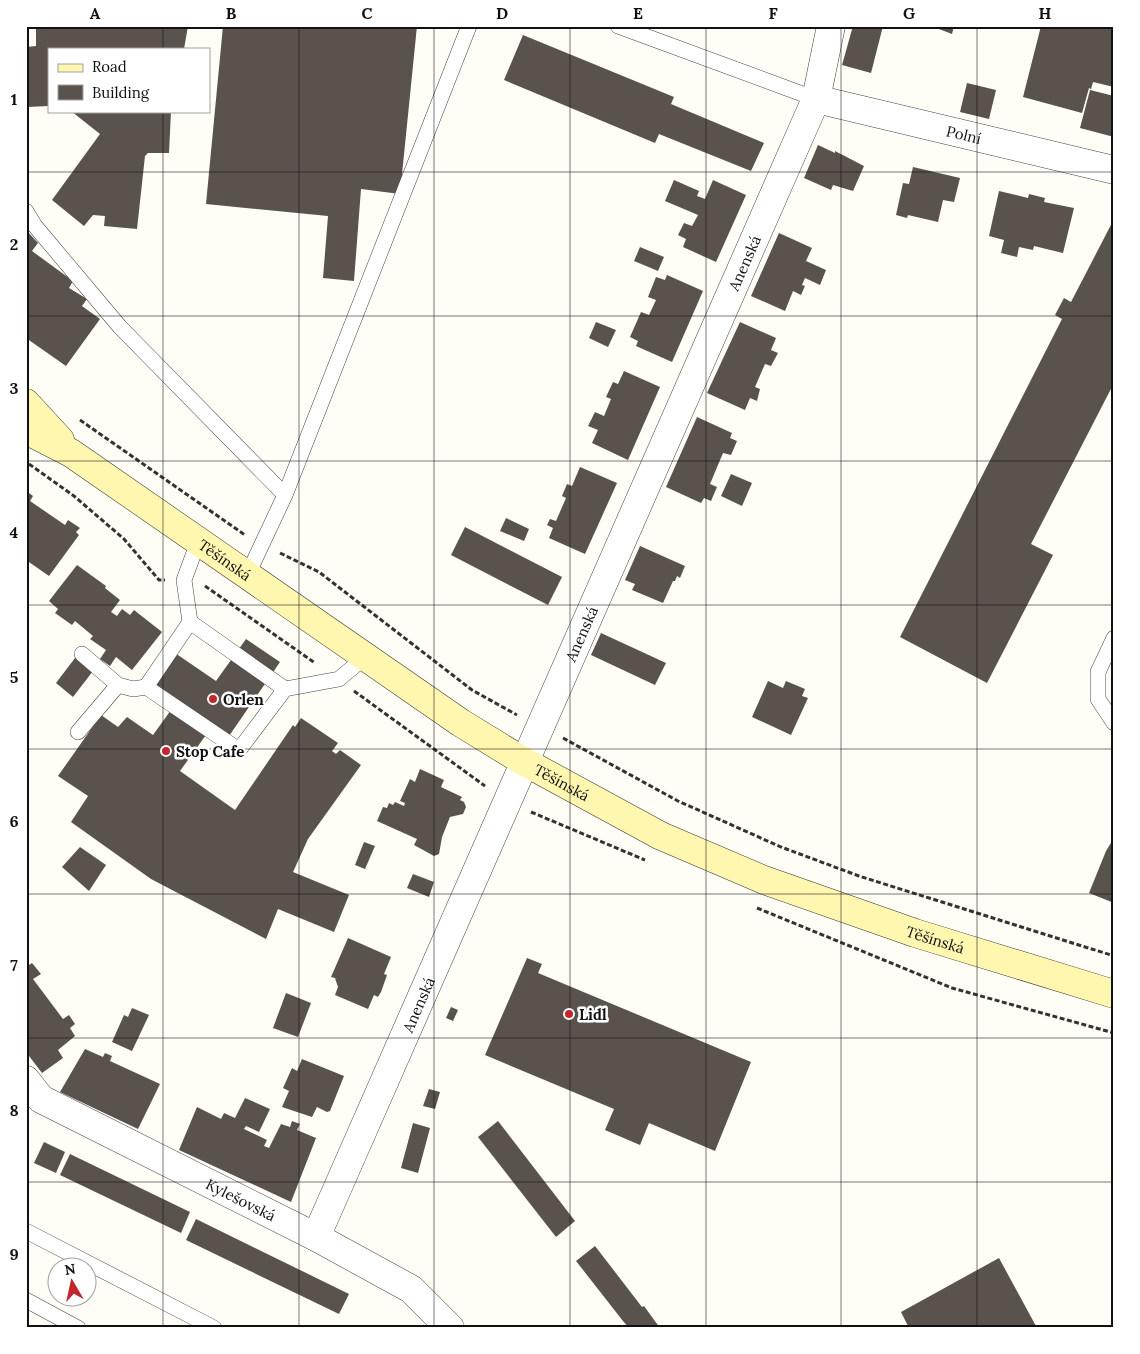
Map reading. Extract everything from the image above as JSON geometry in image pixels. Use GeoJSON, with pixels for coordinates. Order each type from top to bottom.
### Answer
{"type":"FeatureCollection","features":[{"type":"Feature","properties":{"kind":"street","name":"Anenská"},"geometry":{"type":"LineString","coordinates":[[316,1237],[508,802],[523,761],[816,99],[831,26]]}},
{"type":"Feature","properties":{"kind":"street","name":"Polní"},"geometry":{"type":"LineString","coordinates":[[816,99],[1114,170]]}},
{"type":"Feature","properties":{"kind":"street","name":"Těšínská"},"geometry":{"type":"LineString","coordinates":[[26,403],[33,422],[71,453],[461,723],[523,761],[661,836],[764,880],[915,933],[1114,994]]}},
{"type":"Feature","properties":{"kind":"street","name":"Kylešovská"},"geometry":{"type":"LineString","coordinates":[[26,1080],[41,1099],[316,1237],[412,1289],[450,1328]]}},
{"type":"Feature","properties":{"kind":"lane"},"geometry":{"type":"LineString","coordinates":[[247,576],[285,495],[468,26]]}},
{"type":"Feature","properties":{"kind":"lane"},"geometry":{"type":"LineString","coordinates":[[618,26],[816,99]]}},
{"type":"Feature","properties":{"kind":"lane"},"geometry":{"type":"LineString","coordinates":[[26,211],[35,226],[120,328],[285,495]]}},
{"type":"Feature","properties":{"kind":"lane"},"geometry":{"type":"LineString","coordinates":[[146,687],[190,622],[184,580],[198,542]]}},
{"type":"Feature","properties":{"kind":"lane"},"geometry":{"type":"LineString","coordinates":[[190,622],[285,689]]}},
{"type":"Feature","properties":{"kind":"lane"},"geometry":{"type":"LineString","coordinates":[[1114,638],[1098,672],[1098,699],[1114,723]]}},
{"type":"Feature","properties":{"kind":"lane"},"geometry":{"type":"LineString","coordinates":[[82,654],[118,685],[133,689],[146,687],[239,750],[285,689],[339,680],[365,657]]}},
{"type":"Feature","properties":{"kind":"lane"},"geometry":{"type":"LineString","coordinates":[[78,732],[118,685]]}},
{"type":"Feature","properties":{"kind":"lane"},"geometry":{"type":"LineString","coordinates":[[26,1231],[214,1328]]}},
{"type":"Feature","properties":{"kind":"lane"},"geometry":{"type":"LineString","coordinates":[[26,1300],[78,1328]]}},
{"type":"Feature","properties":{"kind":"building"},"geometry":{"type":"Polygon","coordinates":[[[36,26],[188,26],[184,48],[48,48],[48,106],[27,107],[26,47],[36,46],[36,26]]]}},
{"type":"Feature","properties":{"kind":"building"},"geometry":{"type":"Polygon","coordinates":[[[223,26],[417,26],[400,194],[361,189],[354,281],[323,278],[328,216],[206,204],[223,26]]]}},
{"type":"Feature","properties":{"kind":"building"},"geometry":{"type":"Polygon","coordinates":[[[853,26],[883,26],[871,73],[842,65],[853,26]]]}},
{"type":"Feature","properties":{"kind":"building"},"geometry":{"type":"Polygon","coordinates":[[[931,26],[954,26],[952,34],[931,26]]]}},
{"type":"Feature","properties":{"kind":"building"},"geometry":{"type":"Polygon","coordinates":[[[1041,26],[1114,26],[1114,87],[1093,82],[1091,89],[1089,88],[1082,113],[1023,97],[1041,26]]]}},
{"type":"Feature","properties":{"kind":"building"},"geometry":{"type":"Polygon","coordinates":[[[523,35],[674,97],[671,104],[764,143],[751,171],[659,134],[655,143],[504,80],[523,35]]]}},
{"type":"Feature","properties":{"kind":"building"},"geometry":{"type":"Polygon","coordinates":[[[967,83],[996,90],[989,119],[960,112],[967,83]]]}},
{"type":"Feature","properties":{"kind":"building"},"geometry":{"type":"Polygon","coordinates":[[[1090,90],[1114,96],[1114,137],[1080,128],[1090,90]]]}},
{"type":"Feature","properties":{"kind":"building"},"geometry":{"type":"Polygon","coordinates":[[[72,112],[171,112],[169,153],[148,153],[145,156],[137,229],[104,226],[105,216],[93,215],[84,226],[52,200],[100,134],[72,112]]]}},
{"type":"Feature","properties":{"kind":"building"},"geometry":{"type":"Polygon","coordinates":[[[818,145],[835,153],[835,151],[864,166],[853,191],[833,185],[831,190],[804,178],[818,145]]]}},
{"type":"Feature","properties":{"kind":"building"},"geometry":{"type":"Polygon","coordinates":[[[913,167],[960,178],[954,202],[943,200],[938,222],[908,215],[907,218],[896,215],[903,183],[909,184],[913,167]]]}},
{"type":"Feature","properties":{"kind":"building"},"geometry":{"type":"Polygon","coordinates":[[[674,180],[699,191],[697,196],[705,199],[713,180],[746,195],[716,262],[683,247],[686,239],[678,235],[684,223],[692,226],[698,215],[665,201],[674,180]]]}},
{"type":"Feature","properties":{"kind":"building"},"geometry":{"type":"Polygon","coordinates":[[[999,191],[1028,198],[1029,194],[1045,198],[1044,202],[1074,208],[1063,253],[1034,246],[1033,250],[1019,247],[1017,257],[1001,253],[1004,240],[989,236],[999,191]]]}},
{"type":"Feature","properties":{"kind":"building"},"geometry":{"type":"Polygon","coordinates":[[[1114,219],[1114,383],[1031,544],[1053,555],[987,683],[900,637],[1062,319],[1055,315],[1064,298],[1071,302],[1114,219]]]}},
{"type":"Feature","properties":{"kind":"building"},"geometry":{"type":"Polygon","coordinates":[[[26,230],[38,243],[32,251],[73,281],[69,288],[87,299],[74,317],[82,306],[100,319],[66,366],[26,338],[26,230]]]}},
{"type":"Feature","properties":{"kind":"building"},"geometry":{"type":"Polygon","coordinates":[[[779,233],[812,248],[806,261],[826,270],[820,285],[805,278],[802,285],[805,286],[801,295],[793,291],[785,311],[751,296],[779,233]]]}},
{"type":"Feature","properties":{"kind":"building"},"geometry":{"type":"Polygon","coordinates":[[[640,247],[664,257],[658,271],[634,261],[640,247]]]}},
{"type":"Feature","properties":{"kind":"building"},"geometry":{"type":"Polygon","coordinates":[[[667,275],[703,291],[672,362],[636,346],[638,341],[630,337],[641,312],[649,315],[656,300],[648,297],[656,277],[665,280],[667,275]]]}},
{"type":"Feature","properties":{"kind":"building"},"geometry":{"type":"Polygon","coordinates":[[[596,322],[616,330],[608,347],[589,338],[596,322]]]}},
{"type":"Feature","properties":{"kind":"building"},"geometry":{"type":"Polygon","coordinates":[[[740,322],[776,338],[771,350],[778,353],[771,366],[765,364],[755,387],[760,389],[757,401],[750,398],[745,410],[707,393],[740,322]]]}},
{"type":"Feature","properties":{"kind":"building"},"geometry":{"type":"Polygon","coordinates":[[[624,371],[660,387],[628,460],[592,443],[598,430],[588,426],[595,412],[604,416],[611,399],[606,397],[613,382],[618,384],[624,371]]]}},
{"type":"Feature","properties":{"kind":"building"},"geometry":{"type":"Polygon","coordinates":[[[697,417],[732,433],[730,438],[737,441],[731,455],[723,453],[710,484],[717,487],[711,501],[704,498],[701,503],[666,487],[697,417]]]}},
{"type":"Feature","properties":{"kind":"building"},"geometry":{"type":"Polygon","coordinates":[[[580,467],[617,483],[585,554],[549,538],[553,528],[547,525],[550,519],[556,521],[566,498],[562,496],[567,484],[572,486],[580,467]]]}},
{"type":"Feature","properties":{"kind":"building"},"geometry":{"type":"Polygon","coordinates":[[[731,474],[752,483],[742,506],[721,496],[731,474]]]}},
{"type":"Feature","properties":{"kind":"building"},"geometry":{"type":"Polygon","coordinates":[[[26,491],[33,496],[30,501],[65,525],[68,520],[80,528],[76,532],[79,535],[49,576],[26,560],[26,491]]]}},
{"type":"Feature","properties":{"kind":"building"},"geometry":{"type":"Polygon","coordinates":[[[506,518],[529,529],[524,541],[500,531],[506,518]]]}},
{"type":"Feature","properties":{"kind":"building"},"geometry":{"type":"Polygon","coordinates":[[[465,527],[562,577],[548,605],[451,555],[465,527]]]}},
{"type":"Feature","properties":{"kind":"building"},"geometry":{"type":"Polygon","coordinates":[[[640,546],[685,566],[680,578],[677,576],[675,581],[673,581],[663,603],[632,590],[635,584],[625,580],[640,546]]]}},
{"type":"Feature","properties":{"kind":"building"},"geometry":{"type":"Polygon","coordinates":[[[77,565],[106,586],[105,588],[120,600],[111,612],[117,616],[122,609],[130,615],[134,610],[162,632],[132,670],[116,657],[110,666],[100,659],[106,650],[90,639],[93,636],[75,621],[72,625],[55,613],[58,609],[49,601],[77,565]]]}},
{"type":"Feature","properties":{"kind":"building"},"geometry":{"type":"Polygon","coordinates":[[[601,633],[666,663],[655,685],[591,655],[601,633]]]}},
{"type":"Feature","properties":{"kind":"building"},"geometry":{"type":"Polygon","coordinates":[[[246,639],[280,662],[227,739],[211,728],[180,771],[235,810],[293,725],[295,727],[301,718],[338,743],[332,751],[336,754],[340,750],[361,765],[308,839],[293,872],[349,895],[334,932],[278,909],[266,939],[151,879],[71,822],[88,796],[58,776],[101,715],[118,727],[127,717],[153,735],[176,703],[151,687],[175,653],[216,681],[246,639]]]}},
{"type":"Feature","properties":{"kind":"building"},"geometry":{"type":"Polygon","coordinates":[[[75,658],[93,671],[73,697],[56,683],[75,658]]]}},
{"type":"Feature","properties":{"kind":"building"},"geometry":{"type":"Polygon","coordinates":[[[768,681],[783,688],[786,681],[805,689],[802,696],[808,698],[791,735],[752,717],[768,681]]]}},
{"type":"Feature","properties":{"kind":"building"},"geometry":{"type":"Polygon","coordinates":[[[420,769],[444,780],[441,787],[462,797],[460,800],[464,802],[466,807],[463,814],[450,817],[442,837],[439,854],[434,856],[414,845],[417,839],[377,821],[383,807],[387,808],[389,803],[393,805],[395,802],[404,806],[405,803],[400,801],[410,779],[415,782],[420,769]]]}},
{"type":"Feature","properties":{"kind":"building"},"geometry":{"type":"Polygon","coordinates":[[[1114,838],[1114,903],[1089,893],[1106,851],[1114,838]]]}},
{"type":"Feature","properties":{"kind":"building"},"geometry":{"type":"Polygon","coordinates":[[[364,842],[375,846],[365,869],[355,865],[364,842]]]}},
{"type":"Feature","properties":{"kind":"building"},"geometry":{"type":"Polygon","coordinates":[[[80,847],[106,865],[89,891],[62,867],[80,847]]]}},
{"type":"Feature","properties":{"kind":"building"},"geometry":{"type":"Polygon","coordinates":[[[413,874],[434,882],[429,897],[407,888],[413,874]]]}},
{"type":"Feature","properties":{"kind":"building"},"geometry":{"type":"Polygon","coordinates":[[[348,938],[391,957],[384,974],[387,975],[381,992],[378,997],[374,995],[368,1009],[335,995],[338,987],[335,978],[331,977],[348,938]]]}},
{"type":"Feature","properties":{"kind":"building","name":"Lidl"},"geometry":{"type":"Polygon","coordinates":[[[527,958],[542,964],[538,973],[751,1062],[715,1151],[649,1123],[640,1145],[605,1130],[614,1109],[485,1055],[527,958]]]}},
{"type":"Feature","properties":{"kind":"building"},"geometry":{"type":"Polygon","coordinates":[[[32,963],[41,974],[33,979],[63,1019],[69,1015],[75,1024],[70,1028],[75,1036],[58,1050],[63,1058],[42,1073],[26,1052],[26,967],[32,963]]]}},
{"type":"Feature","properties":{"kind":"building"},"geometry":{"type":"Polygon","coordinates":[[[286,993],[311,1003],[298,1037],[273,1028],[286,993]]]}},
{"type":"Feature","properties":{"kind":"building"},"geometry":{"type":"Polygon","coordinates":[[[451,1007],[458,1010],[453,1021],[446,1018],[451,1007]]]}},
{"type":"Feature","properties":{"kind":"building"},"geometry":{"type":"Polygon","coordinates":[[[132,1008],[149,1015],[132,1051],[112,1042],[124,1015],[128,1017],[132,1008]]]}},
{"type":"Feature","properties":{"kind":"building"},"geometry":{"type":"Polygon","coordinates":[[[85,1049],[103,1057],[105,1053],[112,1056],[110,1061],[160,1084],[138,1129],[60,1092],[85,1049]]]}},
{"type":"Feature","properties":{"kind":"building"},"geometry":{"type":"Polygon","coordinates":[[[302,1059],[344,1076],[330,1111],[327,1112],[317,1107],[312,1117],[282,1107],[289,1091],[283,1088],[292,1068],[297,1071],[302,1059]]]}},
{"type":"Feature","properties":{"kind":"building"},"geometry":{"type":"Polygon","coordinates":[[[429,1089],[440,1092],[435,1109],[423,1106],[429,1089]]]}},
{"type":"Feature","properties":{"kind":"building"},"geometry":{"type":"Polygon","coordinates":[[[245,1098],[270,1109],[259,1132],[246,1126],[244,1129],[267,1140],[264,1146],[269,1148],[281,1124],[290,1127],[292,1121],[300,1124],[297,1130],[316,1138],[291,1202],[179,1150],[197,1107],[221,1119],[224,1113],[235,1118],[245,1098]]]}},
{"type":"Feature","properties":{"kind":"building"},"geometry":{"type":"Polygon","coordinates":[[[498,1121],[575,1221],[556,1237],[478,1137],[498,1121]]]}},
{"type":"Feature","properties":{"kind":"building"},"geometry":{"type":"Polygon","coordinates":[[[413,1123],[430,1128],[418,1173],[401,1168],[413,1123]]]}},
{"type":"Feature","properties":{"kind":"building"},"geometry":{"type":"Polygon","coordinates":[[[44,1142],[65,1152],[56,1173],[34,1163],[44,1142]]]}},
{"type":"Feature","properties":{"kind":"building"},"geometry":{"type":"Polygon","coordinates":[[[70,1154],[190,1212],[181,1233],[60,1175],[70,1154]]]}},
{"type":"Feature","properties":{"kind":"building"},"geometry":{"type":"Polygon","coordinates":[[[196,1219],[349,1294],[339,1314],[186,1240],[196,1219]]]}},
{"type":"Feature","properties":{"kind":"building"},"geometry":{"type":"Polygon","coordinates":[[[595,1246],[660,1328],[629,1328],[623,1321],[576,1261],[595,1246]]]}},
{"type":"Feature","properties":{"kind":"building"},"geometry":{"type":"Polygon","coordinates":[[[999,1258],[1037,1328],[909,1328],[901,1312],[999,1258]]]}},
{"type":"Feature","properties":{"kind":"place","name":"Orlen"},"geometry":{"type":"Point","coordinates":[213,699]}},
{"type":"Feature","properties":{"kind":"place","name":"Stop Cafe"},"geometry":{"type":"Point","coordinates":[166,751]}},
{"type":"Feature","properties":{"kind":"place","name":"Lidl"},"geometry":{"type":"Point","coordinates":[569,1014]}}]}
